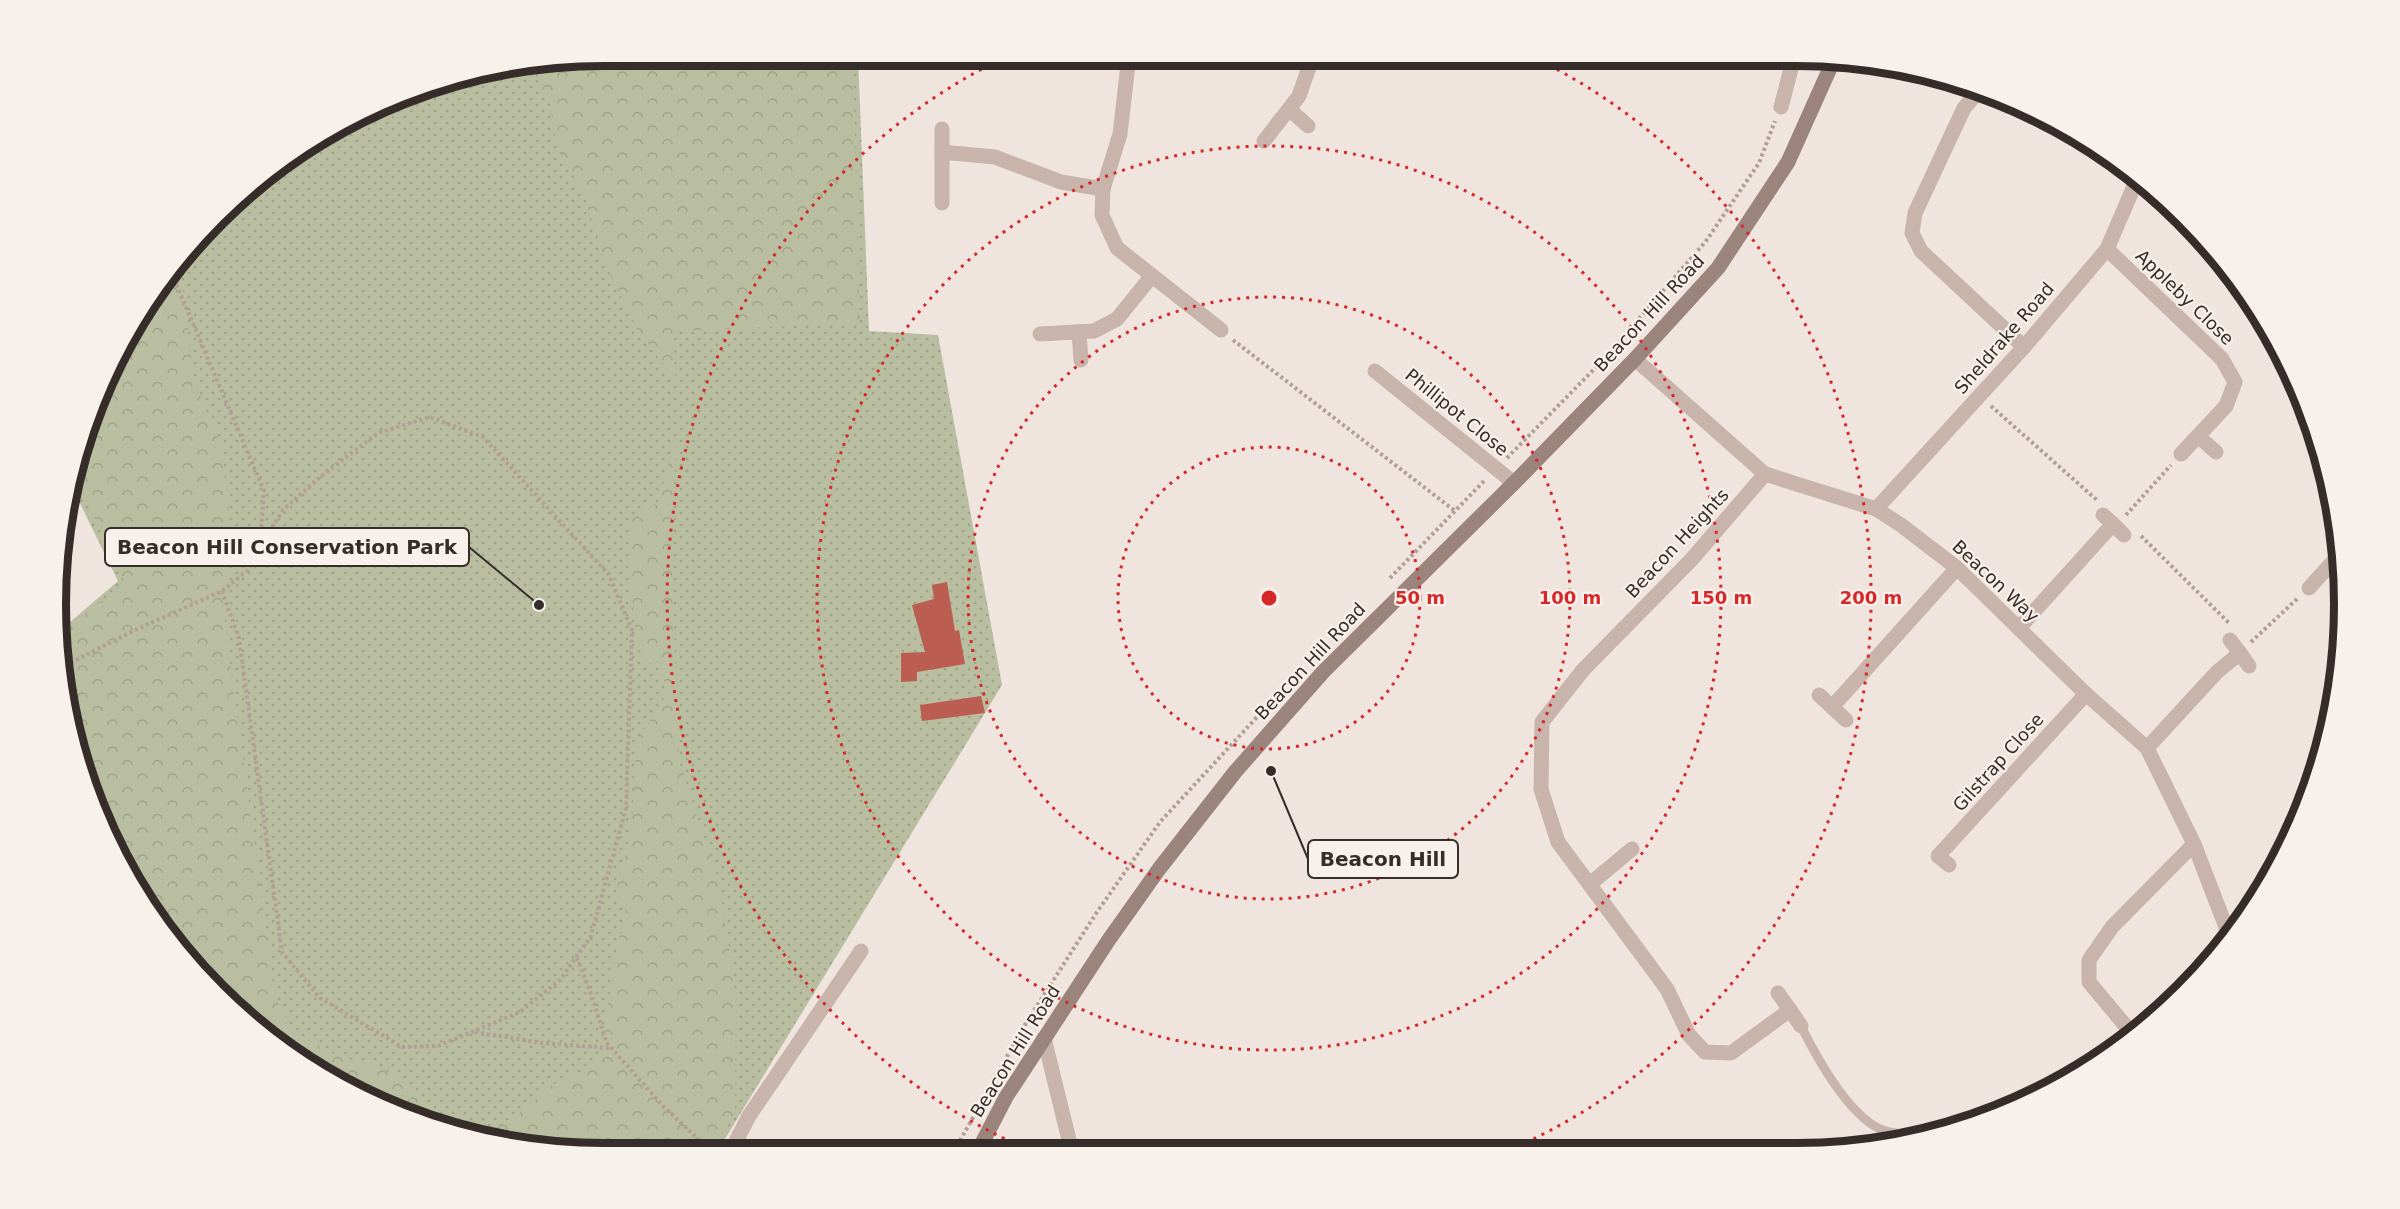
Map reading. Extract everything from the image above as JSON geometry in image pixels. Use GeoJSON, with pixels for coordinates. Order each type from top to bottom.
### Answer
{"type":"FeatureCollection","features":[{"type":"Feature","properties":{"kind":"street"},"geometry":{"type":"LineString","coordinates":[[1128,66],[1120,134],[1103,189],[1102,215],[1117,248],[1221,330]]}},
{"type":"Feature","properties":{"kind":"street"},"geometry":{"type":"LineString","coordinates":[[1264,141],[1299,96],[1310,66]]}},
{"type":"Feature","properties":{"kind":"street"},"geometry":{"type":"LineString","coordinates":[[1781,107],[1792,66]]}},
{"type":"Feature","properties":{"kind":"street","name":"Beacon Hill Road"},"geometry":{"type":"LineString","coordinates":[[982,1143],[1006,1097],[1108,941],[1235,772],[1323,672],[1514,483],[1635,359],[1725,258],[1788,162],[1831,67]]}},
{"type":"Feature","properties":{"kind":"street"},"geometry":{"type":"LineString","coordinates":[[1974,97],[1964,108],[1915,213],[1912,232],[1921,252],[2024,347]]}},
{"type":"Feature","properties":{"kind":"street"},"geometry":{"type":"LineString","coordinates":[[1289,109],[1308,126]]}},
{"type":"Feature","properties":{"kind":"street"},"geometry":{"type":"LineString","coordinates":[[942,129],[942,202]]}},
{"type":"Feature","properties":{"kind":"street"},"geometry":{"type":"LineString","coordinates":[[942,152],[995,157],[1061,182],[1103,189]]}},
{"type":"Feature","properties":{"kind":"street","name":"Sheldrake Road"},"geometry":{"type":"LineString","coordinates":[[1876,509],[2024,347],[2107,249],[2134,186]]}},
{"type":"Feature","properties":{"kind":"street","name":"Appleby Close"},"geometry":{"type":"LineString","coordinates":[[2107,249],[2222,359],[2235,381],[2226,406],[2181,454]]}},
{"type":"Feature","properties":{"kind":"street"},"geometry":{"type":"LineString","coordinates":[[1040,334],[1094,331],[1117,319],[1151,277]]}},
{"type":"Feature","properties":{"kind":"street"},"geometry":{"type":"LineString","coordinates":[[1078,332],[1081,360]]}},
{"type":"Feature","properties":{"kind":"street","name":"Beacon Way"},"geometry":{"type":"LineString","coordinates":[[1635,359],[1765,474],[1876,509],[1901,525],[1957,568],[2086,694],[2147,748],[2194,844],[2229,923]]}},
{"type":"Feature","properties":{"kind":"street","name":"Phillipot Close"},"geometry":{"type":"LineString","coordinates":[[1375,371],[1514,483]]}},
{"type":"Feature","properties":{"kind":"street"},"geometry":{"type":"LineString","coordinates":[[2198,436],[2216,452]]}},
{"type":"Feature","properties":{"kind":"street","name":"Beacon Heights"},"geometry":{"type":"LineString","coordinates":[[1765,474],[1692,559],[1583,670],[1542,722],[1541,789],[1558,842],[1667,989],[1689,1035],[1705,1052],[1731,1053],[1790,1010]]}},
{"type":"Feature","properties":{"kind":"street"},"geometry":{"type":"LineString","coordinates":[[2019,628],[2120,527]]}},
{"type":"Feature","properties":{"kind":"street"},"geometry":{"type":"LineString","coordinates":[[2309,588],[2332,564]]}},
{"type":"Feature","properties":{"kind":"street"},"geometry":{"type":"LineString","coordinates":[[1832,707],[1957,568]]}},
{"type":"Feature","properties":{"kind":"street"},"geometry":{"type":"LineString","coordinates":[[2147,748],[2217,672],[2245,660],[2232,634]]}},
{"type":"Feature","properties":{"kind":"street","name":"Gilstrap Close"},"geometry":{"type":"LineString","coordinates":[[1938,856],[2086,694]]}},
{"type":"Feature","properties":{"kind":"street"},"geometry":{"type":"LineString","coordinates":[[1819,695],[1846,720]]}},
{"type":"Feature","properties":{"kind":"street"},"geometry":{"type":"LineString","coordinates":[[2128,1028],[2089,982],[2089,960],[2112,927],[2194,844]]}},
{"type":"Feature","properties":{"kind":"street"},"geometry":{"type":"LineString","coordinates":[[1590,884],[1632,849]]}},
{"type":"Feature","properties":{"kind":"street"},"geometry":{"type":"LineString","coordinates":[[735,1143],[749,1116],[861,951]]}},
{"type":"Feature","properties":{"kind":"street"},"geometry":{"type":"LineString","coordinates":[[1778,993],[1801,1026]]}},
{"type":"Feature","properties":{"kind":"street"},"geometry":{"type":"LineString","coordinates":[[1044,1038],[1070,1143]]}},
{"type":"Feature","properties":{"kind":"lane"},"geometry":{"type":"LineString","coordinates":[[1801,1026],[1818,1057],[1858,1113],[1879,1128],[1898,1133]]}},
{"type":"Feature","properties":{"kind":"path"},"geometry":{"type":"LineString","coordinates":[[175,280],[264,491],[260,546]]}},
{"type":"Feature","properties":{"kind":"path"},"geometry":{"type":"LineString","coordinates":[[1221,330],[1471,525]]}},
{"type":"Feature","properties":{"kind":"path"},"geometry":{"type":"LineString","coordinates":[[1980,396],[2102,505],[2120,527],[2232,634]]}},
{"type":"Feature","properties":{"kind":"path"},"geometry":{"type":"LineString","coordinates":[[70,663],[222,591],[248,570],[283,510],[320,477],[378,433],[430,417],[483,437],[609,575],[632,630],[626,807],[591,936],[560,980],[520,1012],[438,1046],[402,1047],[320,998],[282,952],[238,638],[222,591]]}},
{"type":"Feature","properties":{"kind":"path"},"geometry":{"type":"LineString","coordinates":[[2120,527],[2123,519],[2181,454]]}},
{"type":"Feature","properties":{"kind":"path"},"geometry":{"type":"LineString","coordinates":[[2245,660],[2309,588]]}},
{"type":"Feature","properties":{"kind":"path"},"geometry":{"type":"LineString","coordinates":[[576,958],[593,999],[606,1042],[663,1106],[702,1143]]}},
{"type":"Feature","properties":{"kind":"path"},"geometry":{"type":"LineString","coordinates":[[474,1032],[542,1043],[611,1048]]}},
{"type":"Feature","properties":{"kind":"green space"},"geometry":{"type":"Polygon","coordinates":[[[604,66],[858,66],[869,331],[938,335],[1002,685],[722,1143],[569,1142],[499,1133],[465,1125],[398,1102],[335,1071],[277,1032],[249,1009],[200,960],[177,932],[138,874],[107,811],[84,744],[76,710],[67,625],[118,581],[77,496],[84,465],[107,398],[138,335],[177,277],[200,249],[249,200],[305,157],[335,138],[398,107],[465,84],[499,76],[569,67],[604,66]]]}},
{"type":"Feature","properties":{"kind":"green space"},"geometry":{"type":"Polygon","coordinates":[[[604,66],[853,66],[860,323],[674,331],[675,379],[637,329],[605,264],[585,198],[556,142],[550,103],[533,71],[604,66]]]}},
{"type":"Feature","properties":{"kind":"green space"},"geometry":{"type":"Polygon","coordinates":[[[181,272],[194,381],[221,445],[231,530],[225,625],[278,1004],[294,1032],[340,1057],[373,1064],[403,1081],[425,1103],[432,1114],[398,1102],[335,1071],[277,1032],[249,1009],[200,960],[177,932],[138,874],[107,811],[84,744],[76,710],[67,640],[67,627],[125,583],[79,486],[95,431],[122,366],[138,335],[181,272]]]}},
{"type":"Feature","properties":{"kind":"green space"},"geometry":{"type":"Polygon","coordinates":[[[677,437],[671,549],[679,760],[720,888],[736,996],[735,1114],[717,1143],[569,1142],[478,1128],[495,1128],[524,1110],[548,1087],[571,1076],[586,1073],[600,1057],[616,953],[626,910],[616,890],[632,827],[634,766],[641,734],[663,703],[665,684],[660,668],[644,660],[635,626],[631,555],[632,519],[658,502],[677,437]]]}},
{"type":"Feature","properties":{"kind":"building"},"geometry":{"type":"Polygon","coordinates":[[[947,582],[955,631],[959,630],[965,664],[917,672],[917,681],[901,682],[901,653],[925,652],[912,605],[934,599],[932,585],[947,582]]]}},
{"type":"Feature","properties":{"kind":"building"},"geometry":{"type":"Polygon","coordinates":[[[981,696],[985,713],[922,721],[920,705],[981,696]]]}},
{"type":"Feature","properties":{"kind":"place","name":"Beacon Hill Conservation Park"},"geometry":{"type":"Point","coordinates":[539,605]}},
{"type":"Feature","properties":{"kind":"place","name":"Beacon Hill"},"geometry":{"type":"Point","coordinates":[1271,771]}}]}
